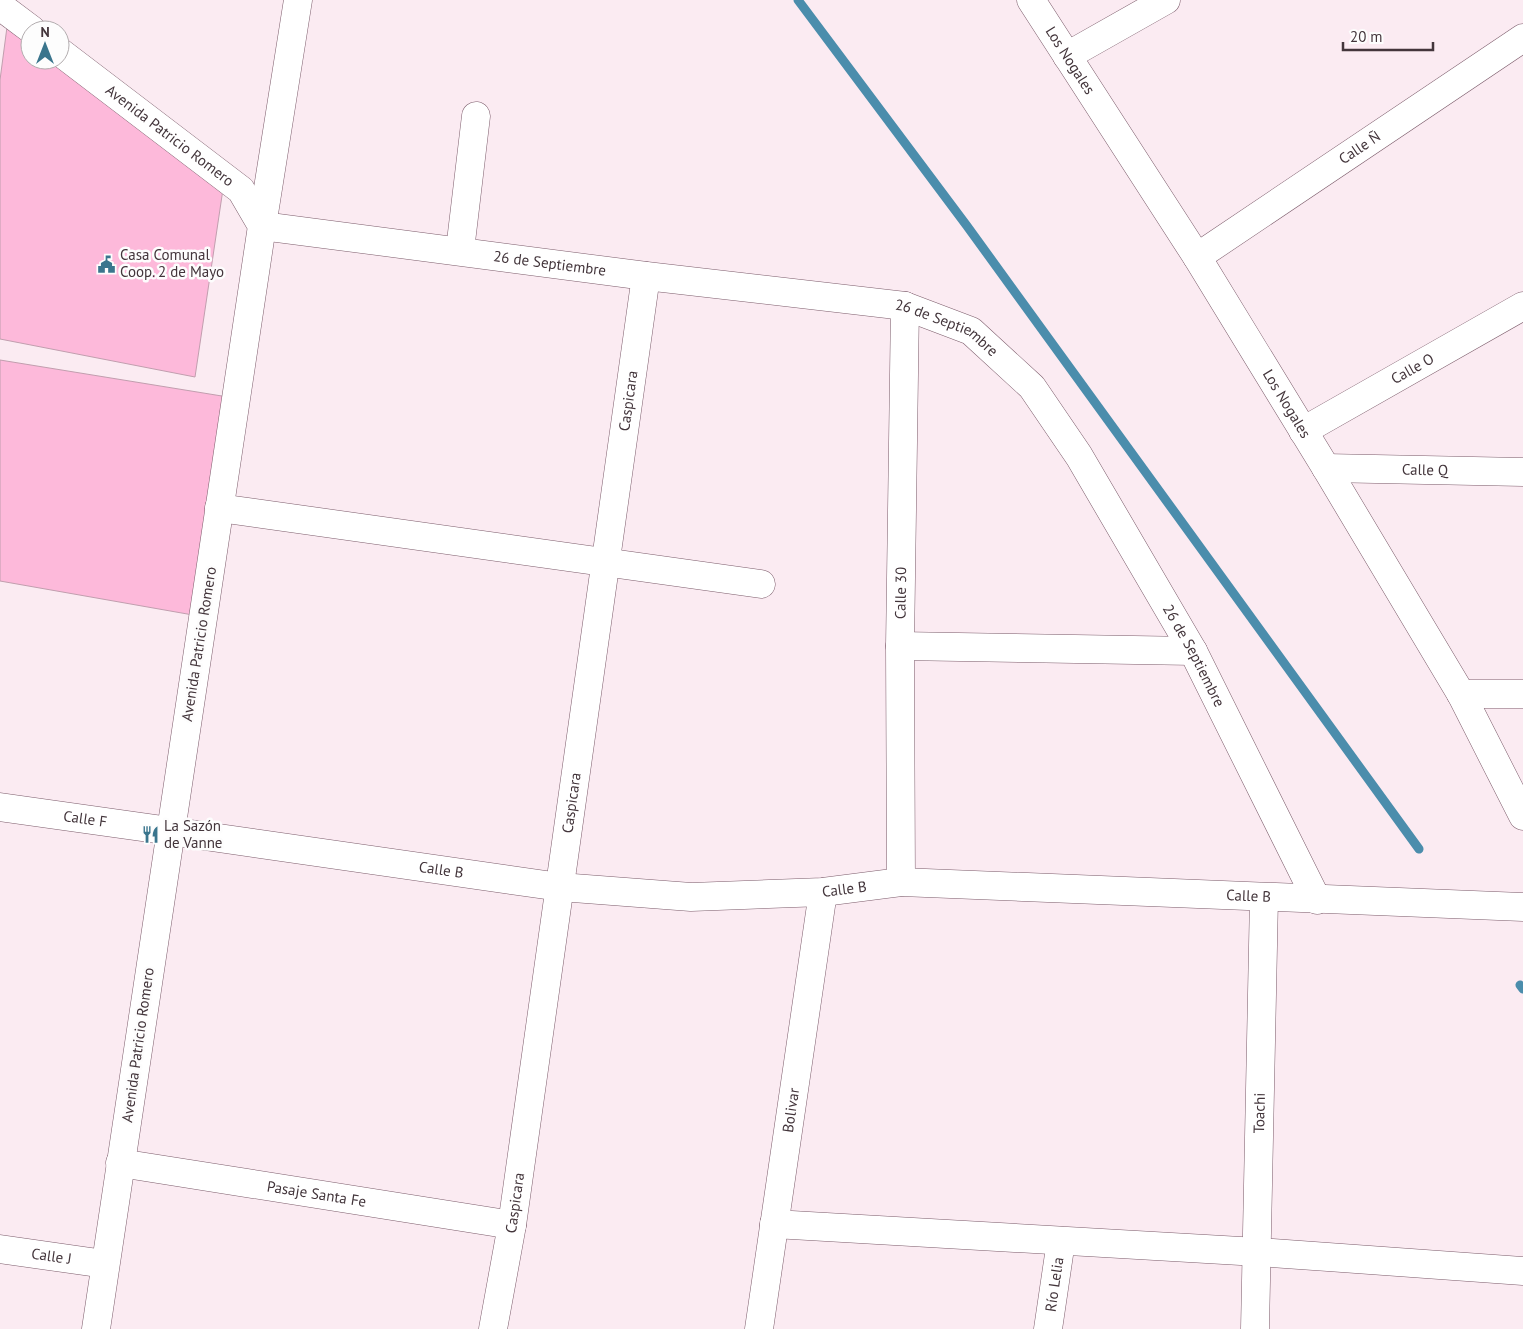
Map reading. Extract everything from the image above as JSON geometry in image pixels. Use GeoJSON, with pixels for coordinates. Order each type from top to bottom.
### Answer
{"type":"FeatureCollection","features":[{"type":"Feature","properties":{"kind":"street"},"geometry":{"type":"LineString","coordinates":[[262,226],[298,0]]}},
{"type":"Feature","properties":{"kind":"street","name":"Los Nogales"},"geometry":{"type":"LineString","coordinates":[[1031,0],[1197,257],[1326,468],[1461,694],[1523,816]]}},
{"type":"Feature","properties":{"kind":"street"},"geometry":{"type":"LineString","coordinates":[[1067,56],[1166,0]]}},
{"type":"Feature","properties":{"kind":"street"},"geometry":{"type":"LineString","coordinates":[[1,6],[20,21]]}},
{"type":"Feature","properties":{"kind":"street","name":"Calle Ñ"},"geometry":{"type":"LineString","coordinates":[[1197,257],[1523,38]]}},
{"type":"Feature","properties":{"kind":"street","name":"Avenida Patricio Romero"},"geometry":{"type":"LineString","coordinates":[[70,60],[241,190],[262,226],[96,1329]]}},
{"type":"Feature","properties":{"kind":"street"},"geometry":{"type":"LineString","coordinates":[[460,250],[476,116]]}},
{"type":"Feature","properties":{"kind":"street","name":"26 de Septiembre"},"geometry":{"type":"LineString","coordinates":[[262,226],[460,250],[646,276],[905,306],[970,331],[1032,387],[1079,456],[1193,651],[1317,900]]}},
{"type":"Feature","properties":{"kind":"street","name":"Caspicara"},"geometry":{"type":"LineString","coordinates":[[493,1329],[512,1225],[607,563],[646,276]]}},
{"type":"Feature","properties":{"kind":"street","name":"Calle 30"},"geometry":{"type":"LineString","coordinates":[[901,882],[900,646],[905,306]]}},
{"type":"Feature","properties":{"kind":"street","name":"Calle O"},"geometry":{"type":"LineString","coordinates":[[1303,431],[1523,306]]}},
{"type":"Feature","properties":{"kind":"street","name":"Calle Q"},"geometry":{"type":"LineString","coordinates":[[1326,468],[1523,472]]}},
{"type":"Feature","properties":{"kind":"street"},"geometry":{"type":"LineString","coordinates":[[219,508],[761,584]]}},
{"type":"Feature","properties":{"kind":"street"},"geometry":{"type":"LineString","coordinates":[[900,646],[1193,651]]}},
{"type":"Feature","properties":{"kind":"street"},"geometry":{"type":"LineString","coordinates":[[1461,694],[1523,694]]}},
{"type":"Feature","properties":{"kind":"street","name":"Calle F"},"geometry":{"type":"LineString","coordinates":[[0,806],[170,831]]}},
{"type":"Feature","properties":{"kind":"street","name":"Calle B"},"geometry":{"type":"LineString","coordinates":[[170,831],[560,887],[691,896],[823,892],[901,882],[1523,907]]}},
{"type":"Feature","properties":{"kind":"street","name":"Bolivar"},"geometry":{"type":"LineString","coordinates":[[758,1329],[823,892]]}},
{"type":"Feature","properties":{"kind":"street","name":"Toachi"},"geometry":{"type":"LineString","coordinates":[[1255,1329],[1264,898]]}},
{"type":"Feature","properties":{"kind":"street","name":"Pasaje Santa Fe"},"geometry":{"type":"LineString","coordinates":[[120,1163],[512,1225]]}},
{"type":"Feature","properties":{"kind":"street"},"geometry":{"type":"LineString","coordinates":[[774,1224],[1258,1252],[1523,1271]]}},
{"type":"Feature","properties":{"kind":"street","name":"Río Lelia"},"geometry":{"type":"LineString","coordinates":[[1048,1329],[1061,1241]]}},
{"type":"Feature","properties":{"kind":"street","name":"Calle J"},"geometry":{"type":"LineString","coordinates":[[0,1249],[105,1264]]}},
{"type":"Feature","properties":{"kind":"building","name":"Casa Comunal Coop. 2 de Mayo"},"geometry":{"type":"Polygon","coordinates":[[[7,27],[20,36],[20,70],[68,70],[223,189],[195,377],[0,339],[0,80],[7,27]]]}},
{"type":"Feature","properties":{"kind":"building"},"geometry":{"type":"Polygon","coordinates":[[[0,360],[228,397],[193,615],[0,581],[0,360]]]}},
{"type":"Feature","properties":{"kind":"waterway"},"geometry":{"type":"LineString","coordinates":[[798,0],[967,226],[1419,849]]}},
{"type":"Feature","properties":{"kind":"waterway"},"geometry":{"type":"LineString","coordinates":[[1520,985],[1523,989]]}},
{"type":"Feature","properties":{"kind":"place","name":"Casa Comunal Coop. 2 de Mayo"},"geometry":{"type":"Point","coordinates":[106,264]}},
{"type":"Feature","properties":{"kind":"place","name":"La Sazón de Vanne"},"geometry":{"type":"Point","coordinates":[150,835]}}]}
